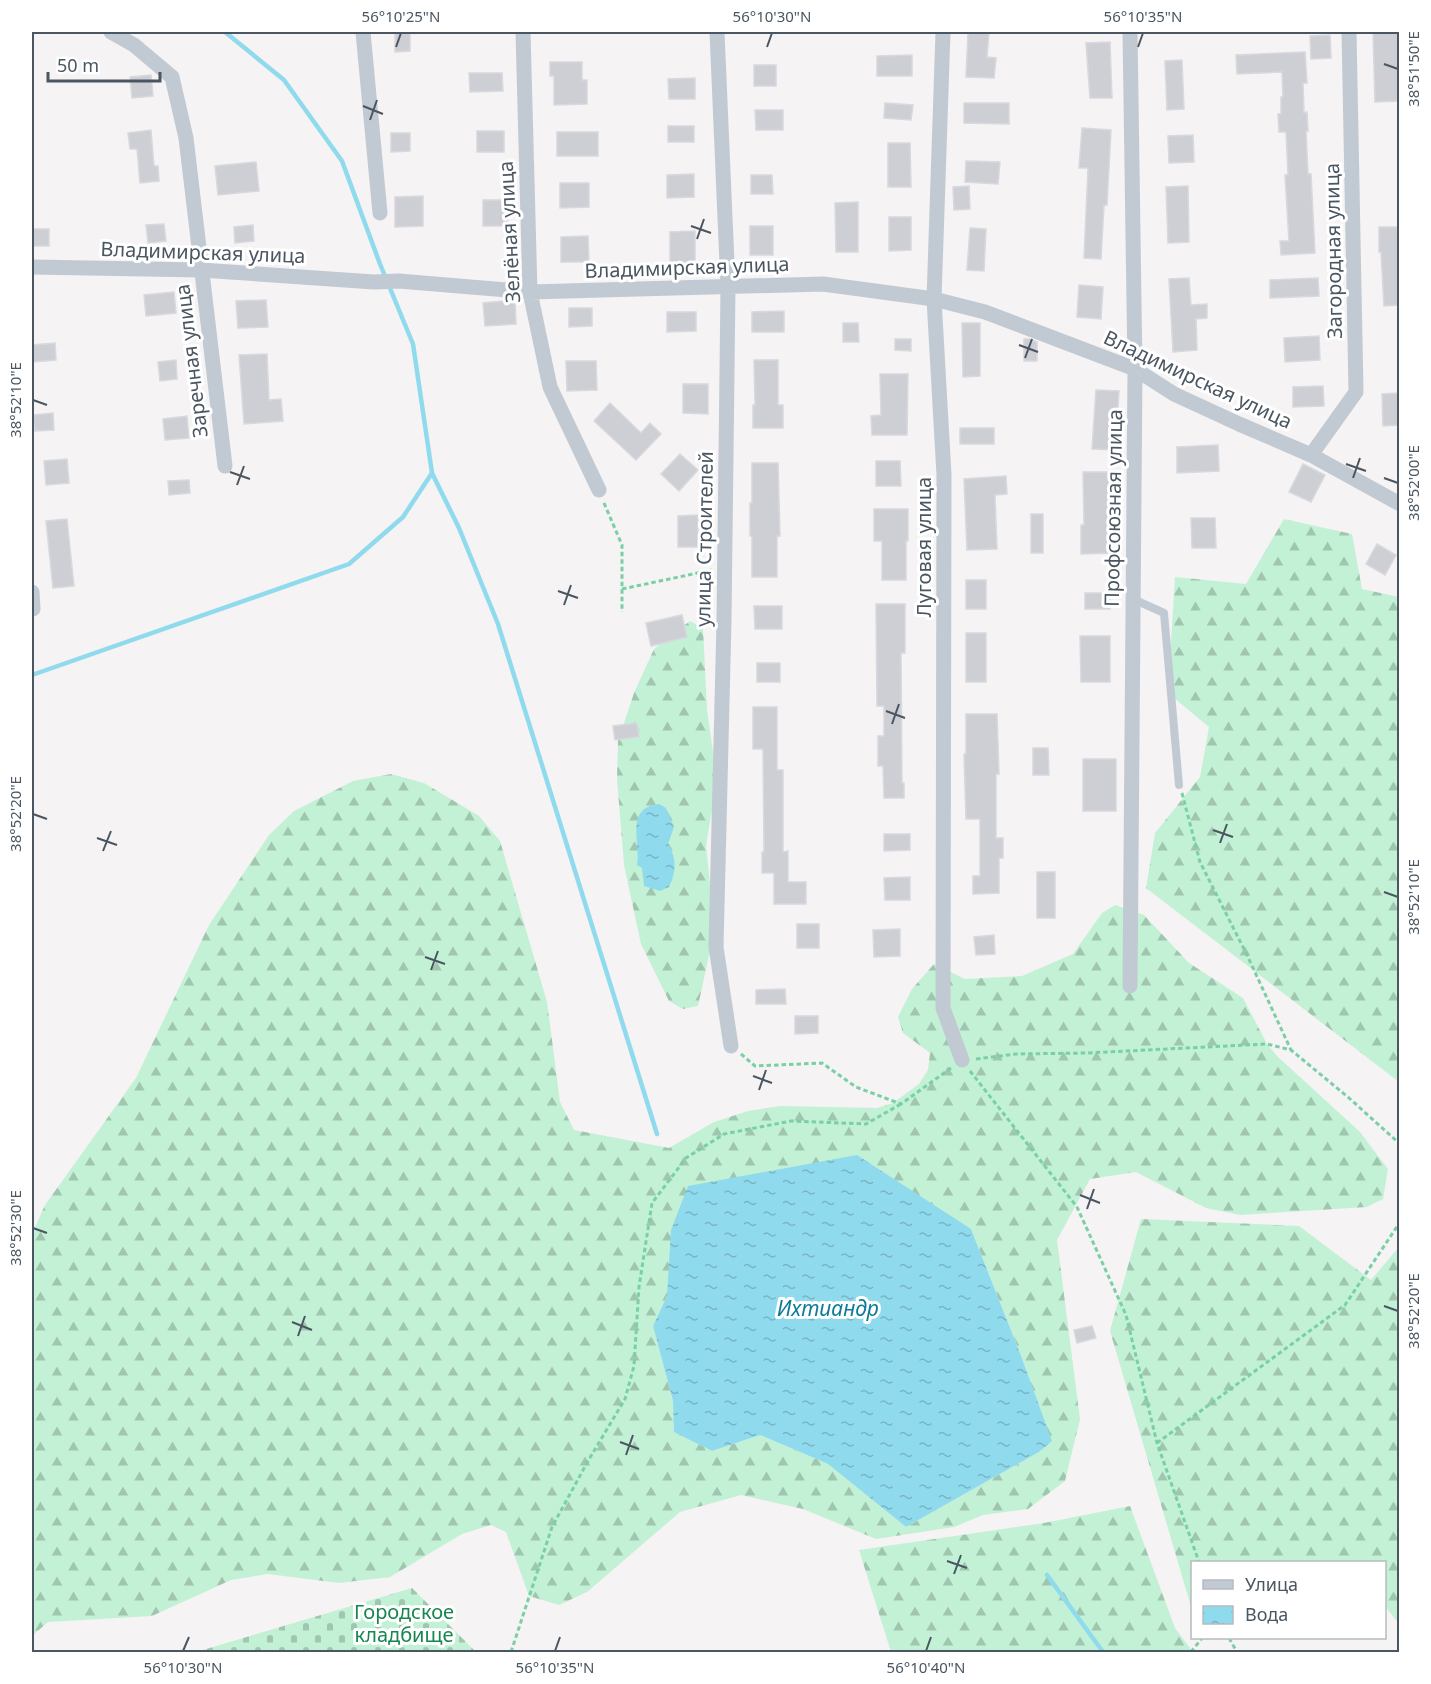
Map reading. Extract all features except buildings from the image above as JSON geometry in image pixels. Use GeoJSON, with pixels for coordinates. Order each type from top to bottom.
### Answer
{"type":"FeatureCollection","features":[{"type":"Feature","properties":{"kind":"street","name":"Заречная улица"},"geometry":{"type":"LineString","coordinates":[[111,32],[134,45],[172,77],[186,138],[225,466]]}},
{"type":"Feature","properties":{"kind":"street"},"geometry":{"type":"LineString","coordinates":[[363,32],[380,213]]}},
{"type":"Feature","properties":{"kind":"street","name":"Зелёная улица"},"geometry":{"type":"LineString","coordinates":[[523,32],[530,292],[550,387],[599,490]]}},
{"type":"Feature","properties":{"kind":"street","name":"улица Строителей"},"geometry":{"type":"LineString","coordinates":[[717,32],[728,287],[725,567],[716,947],[731,1046]]}},
{"type":"Feature","properties":{"kind":"street","name":"Луговая улица"},"geometry":{"type":"LineString","coordinates":[[943,32],[934,299],[944,475],[943,1008],[962,1060]]}},
{"type":"Feature","properties":{"kind":"street","name":"Профсоюзная улица"},"geometry":{"type":"LineString","coordinates":[[1130,32],[1135,369],[1130,986]]}},
{"type":"Feature","properties":{"kind":"street","name":"Загородная улица"},"geometry":{"type":"LineString","coordinates":[[1311,454],[1356,392],[1349,32]]}},
{"type":"Feature","properties":{"kind":"street","name":"Владимирская улица"},"geometry":{"type":"LineString","coordinates":[[32,267],[201,270],[374,282],[399,280],[530,292],[823,284],[934,299],[985,312],[1135,369],[1174,394],[1311,454],[1400,504]]}},
{"type":"Feature","properties":{"kind":"street"},"geometry":{"type":"LineString","coordinates":[[32,592],[33,609]]}},
{"type":"Feature","properties":{"kind":"lane"},"geometry":{"type":"LineString","coordinates":[[1133,599],[1164,613],[1179,784]]}},
{"type":"Feature","properties":{"kind":"path"},"geometry":{"type":"LineString","coordinates":[[599,490],[622,545],[622,612]]}},
{"type":"Feature","properties":{"kind":"path"},"geometry":{"type":"LineString","coordinates":[[622,589],[725,567]]}},
{"type":"Feature","properties":{"kind":"path"},"geometry":{"type":"LineString","coordinates":[[1179,784],[1200,862],[1291,1050],[1400,1144]]}},
{"type":"Feature","properties":{"kind":"path"},"geometry":{"type":"LineString","coordinates":[[511,1653],[552,1527],[625,1399],[634,1366],[639,1287],[652,1203],[686,1158],[724,1134],[791,1120],[866,1124],[901,1104],[962,1060],[1016,1054],[1087,1053],[1267,1044],[1291,1050]]}},
{"type":"Feature","properties":{"kind":"path"},"geometry":{"type":"LineString","coordinates":[[731,1046],[755,1066],[822,1063],[856,1087],[901,1104]]}},
{"type":"Feature","properties":{"kind":"path"},"geometry":{"type":"LineString","coordinates":[[962,1060],[1077,1207],[1126,1315],[1156,1443],[1198,1561]]}},
{"type":"Feature","properties":{"kind":"path"},"geometry":{"type":"LineString","coordinates":[[1156,1443],[1345,1305],[1400,1222]]}},
{"type":"Feature","properties":{"kind":"path"},"geometry":{"type":"LineString","coordinates":[[1191,1653],[1201,1639]]}},
{"type":"Feature","properties":{"kind":"path"},"geometry":{"type":"LineString","coordinates":[[1230,1639],[1237,1653]]}},
{"type":"Feature","properties":{"kind":"green space"},"geometry":{"type":"Polygon","coordinates":[[[1284,519],[1352,534],[1362,589],[1399,597],[1399,1082],[1146,888],[1155,833],[1200,777],[1209,727],[1168,693],[1175,577],[1246,584],[1284,519]]]}},
{"type":"Feature","properties":{"kind":"green space"},"geometry":{"type":"Polygon","coordinates":[[[690,621],[703,628],[707,710],[717,779],[706,846],[715,928],[698,1006],[683,1009],[669,1001],[641,944],[624,865],[617,779],[618,741],[634,693],[654,649],[690,621]]]}},
{"type":"Feature","properties":{"kind":"green space"},"geometry":{"type":"Polygon","coordinates":[[[391,774],[424,783],[479,816],[500,841],[547,1002],[560,1102],[574,1130],[669,1148],[714,1122],[748,1111],[780,1106],[877,1108],[893,1103],[919,1084],[928,1070],[930,1053],[903,1033],[898,1017],[912,989],[934,964],[965,979],[1022,976],[1073,954],[1102,913],[1115,905],[1144,915],[1189,963],[1243,998],[1267,1044],[1277,1056],[1360,1132],[1388,1169],[1383,1199],[1367,1207],[1240,1215],[1206,1208],[1136,1172],[1090,1179],[1057,1240],[1080,1419],[1065,1481],[1028,1509],[983,1515],[954,1527],[876,1539],[803,1509],[741,1495],[680,1512],[587,1592],[559,1605],[529,1596],[506,1532],[491,1525],[462,1534],[390,1577],[339,1583],[268,1574],[231,1580],[152,1616],[48,1622],[32,1636],[32,1234],[45,1205],[136,1078],[209,925],[269,835],[294,811],[353,781],[391,774]],[[971,1229],[667,1296],[653,1326],[673,1401],[675,1432],[712,1451],[760,1435],[828,1464],[906,1527],[1039,1452],[1051,1441],[1020,1353],[971,1229]]]}},
{"type":"Feature","properties":{"kind":"green space"},"geometry":{"type":"Polygon","coordinates":[[[1141,1219],[1299,1226],[1371,1280],[1399,1247],[1399,1624],[1386,1607],[1386,1561],[1191,1561],[1191,1607],[1110,1331],[1141,1219]]]}},
{"type":"Feature","properties":{"kind":"green space"},"geometry":{"type":"Polygon","coordinates":[[[1130,1506],[1175,1628],[1193,1652],[891,1652],[859,1550],[1044,1523],[1130,1506]]]}},
{"type":"Feature","properties":{"kind":"green space","name":"Городское кладбище"},"geometry":{"type":"Polygon","coordinates":[[[412,1588],[476,1652],[196,1652],[412,1588]]]}},
{"type":"Feature","properties":{"kind":"water"},"geometry":{"type":"Polygon","coordinates":[[[659,804],[666,808],[674,827],[668,844],[673,855],[673,876],[669,887],[660,891],[644,886],[642,868],[637,865],[636,827],[641,812],[659,804]]]}},
{"type":"Feature","properties":{"kind":"water","name":"Ихтиандр"},"geometry":{"type":"Polygon","coordinates":[[[857,1155],[971,1229],[1052,1441],[1039,1452],[906,1527],[828,1464],[760,1435],[712,1451],[674,1432],[673,1401],[653,1326],[667,1296],[671,1230],[688,1186],[857,1155]]]}},
{"type":"Feature","properties":{"kind":"waterway"},"geometry":{"type":"LineString","coordinates":[[225,32],[284,80],[342,161],[380,264],[413,344],[432,473],[459,528],[498,624],[657,1134]]}},
{"type":"Feature","properties":{"kind":"waterway"},"geometry":{"type":"LineString","coordinates":[[32,675],[349,564],[403,517],[432,473]]}},
{"type":"Feature","properties":{"kind":"waterway"},"geometry":{"type":"LineString","coordinates":[[1047,1575],[1103,1652]]}}]}
